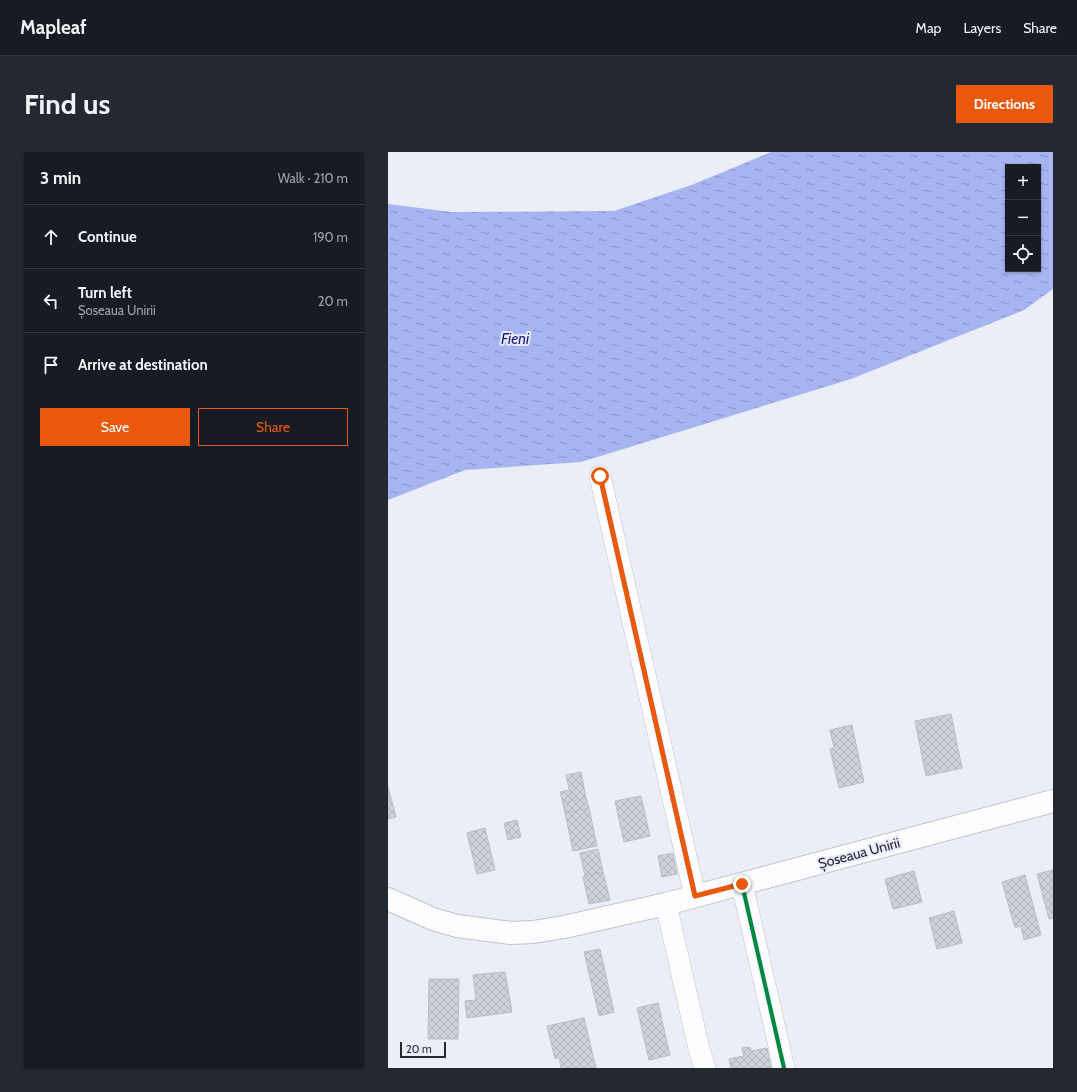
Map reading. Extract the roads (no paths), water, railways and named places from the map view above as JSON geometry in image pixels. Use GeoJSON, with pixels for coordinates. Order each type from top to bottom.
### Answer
{"type":"FeatureCollection","features":[{"type":"Feature","properties":{"kind":"main road","name":"Șoseaua Unirii"},"geometry":{"type":"LineString","coordinates":[[388,899],[433,918],[457,926],[511,933],[564,927],[666,904],[1053,801]]}},
{"type":"Feature","properties":{"kind":"street"},"geometry":{"type":"LineString","coordinates":[[600,476],[695,896]]}},
{"type":"Feature","properties":{"kind":"street"},"geometry":{"type":"LineString","coordinates":[[742,884],[784,1068]]}},
{"type":"Feature","properties":{"kind":"street"},"geometry":{"type":"LineString","coordinates":[[666,904],[699,1049],[705,1068]]}},
{"type":"Feature","properties":{"kind":"water","name":"Fieni"},"geometry":{"type":"Polygon","coordinates":[[[771,152],[1053,152],[1053,289],[1024,310],[851,379],[581,462],[465,470],[388,500],[388,204],[451,212],[614,211],[694,184],[771,152]]]}}]}
